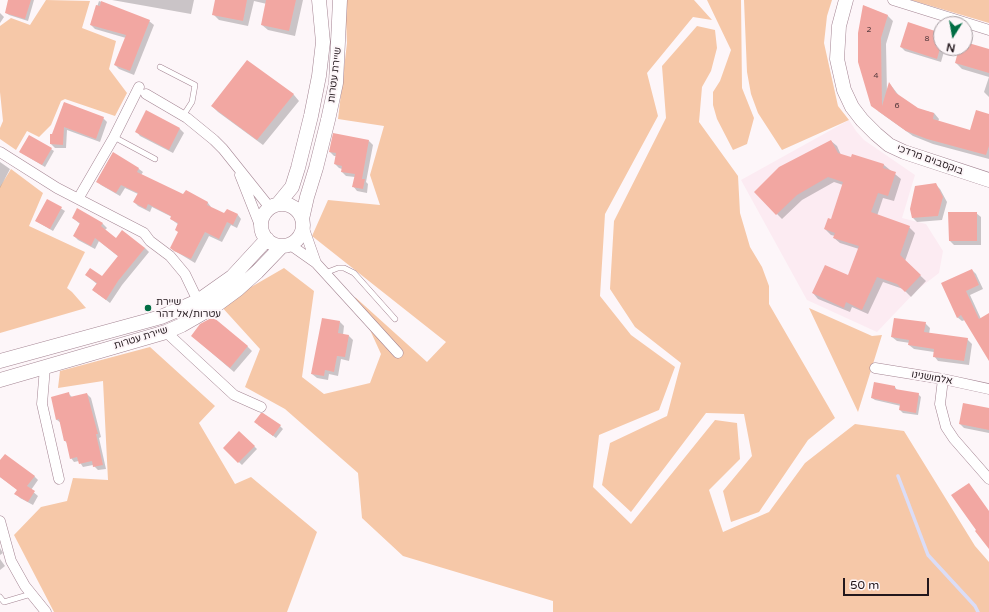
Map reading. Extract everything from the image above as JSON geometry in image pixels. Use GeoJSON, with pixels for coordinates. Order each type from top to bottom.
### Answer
{"type":"FeatureCollection","features":[{"type":"Feature","properties":{"kind":"main road","name":"שיירת עטרות"},"geometry":{"type":"LineString","coordinates":[[275,205],[292,187],[311,116],[319,76],[323,42],[319,0]]}},
{"type":"Feature","properties":{"kind":"main road","name":"שיירת עטרות"},"geometry":{"type":"LineString","coordinates":[[302,223],[307,197],[327,126],[336,83],[340,0]]}},
{"type":"Feature","properties":{"kind":"main road","name":"בוקסבוים מרדכי"},"geometry":{"type":"LineString","coordinates":[[846,0],[839,26],[837,59],[844,90],[852,107],[862,120],[889,145],[922,159],[989,180]]}},
{"type":"Feature","properties":{"kind":"main road"},"geometry":{"type":"LineString","coordinates":[[275,205],[288,205],[295,208],[302,223],[301,233],[298,238],[286,245],[276,245],[264,234],[264,215],[268,209],[275,205]]}},
{"type":"Feature","properties":{"kind":"main road","name":"שיירת עטרות"},"geometry":{"type":"LineString","coordinates":[[0,361],[161,317],[198,301],[232,277],[264,234]]}},
{"type":"Feature","properties":{"kind":"main road","name":"שיירת עטרות"},"geometry":{"type":"LineString","coordinates":[[0,380],[166,332],[182,325],[215,306],[257,272],[286,245]]}},
{"type":"Feature","properties":{"kind":"street"},"geometry":{"type":"LineString","coordinates":[[892,0],[989,30]]}},
{"type":"Feature","properties":{"kind":"street"},"geometry":{"type":"LineString","coordinates":[[78,199],[142,90],[183,116],[214,140],[267,204],[275,205]]}},
{"type":"Feature","properties":{"kind":"street"},"geometry":{"type":"LineString","coordinates":[[0,152],[57,188],[144,233],[150,240],[170,256],[185,274],[198,301]]}},
{"type":"Feature","properties":{"kind":"street"},"geometry":{"type":"LineString","coordinates":[[234,163],[264,234]]}},
{"type":"Feature","properties":{"kind":"street"},"geometry":{"type":"LineString","coordinates":[[302,223],[316,263]]}},
{"type":"Feature","properties":{"kind":"street"},"geometry":{"type":"LineString","coordinates":[[286,245],[316,263],[398,353]]}},
{"type":"Feature","properties":{"kind":"street"},"geometry":{"type":"LineString","coordinates":[[166,332],[234,395],[261,407]]}},
{"type":"Feature","properties":{"kind":"street"},"geometry":{"type":"LineString","coordinates":[[45,367],[42,404],[59,479]]}},
{"type":"Feature","properties":{"kind":"street","name":"אלמושנינו"},"geometry":{"type":"LineString","coordinates":[[875,368],[943,379],[989,389]]}},
{"type":"Feature","properties":{"kind":"street"},"geometry":{"type":"LineString","coordinates":[[943,379],[940,404],[946,427],[954,440],[989,479]]}},
{"type":"Feature","properties":{"kind":"street"},"geometry":{"type":"LineString","coordinates":[[0,521],[11,561],[25,586],[46,612]]}},
{"type":"Feature","properties":{"kind":"lane"},"geometry":{"type":"LineString","coordinates":[[160,67],[195,85],[192,102],[183,116]]}},
{"type":"Feature","properties":{"kind":"lane"},"geometry":{"type":"LineString","coordinates":[[114,137],[155,160]]}},
{"type":"Feature","properties":{"kind":"lane"},"geometry":{"type":"LineString","coordinates":[[325,273],[338,268],[344,268],[354,273],[395,319]]}},
{"type":"Feature","properties":{"kind":"lane"},"geometry":{"type":"LineString","coordinates":[[0,597],[4,602],[31,594]]}},
{"type":"Feature","properties":{"kind":"shaded area"},"geometry":{"type":"Polygon","coordinates":[[[46,0],[90,1],[82,28],[116,41],[109,69],[127,93],[115,116],[65,99],[61,101],[51,125],[39,137],[27,131],[16,150],[0,139],[0,128],[3,121],[0,92],[0,26],[11,18],[30,25],[46,0]]]}},
{"type":"Feature","properties":{"kind":"shaded area"},"geometry":{"type":"Polygon","coordinates":[[[345,0],[694,0],[712,20],[693,17],[647,73],[658,116],[605,214],[600,296],[631,335],[675,367],[659,410],[599,435],[593,487],[631,524],[715,420],[737,423],[740,459],[709,490],[723,532],[769,512],[805,463],[855,424],[904,431],[975,546],[989,562],[989,612],[553,612],[553,601],[403,556],[362,518],[358,473],[285,409],[245,387],[260,349],[220,305],[284,268],[314,291],[302,377],[324,394],[370,383],[381,354],[355,297],[427,362],[446,342],[312,236],[328,200],[380,205],[370,175],[384,126],[338,119],[347,43],[345,0]]]}},
{"type":"Feature","properties":{"kind":"shaded area"},"geometry":{"type":"Polygon","coordinates":[[[707,0],[741,0],[742,88],[754,118],[747,144],[733,150],[717,119],[713,105],[713,92],[720,81],[731,50],[707,0]]]}},
{"type":"Feature","properties":{"kind":"shaded area"},"geometry":{"type":"Polygon","coordinates":[[[744,0],[832,0],[827,16],[824,43],[838,106],[849,120],[782,150],[758,113],[751,94],[747,72],[744,0]]]}},
{"type":"Feature","properties":{"kind":"shaded area"},"geometry":{"type":"Polygon","coordinates":[[[911,0],[989,0],[989,23],[973,18],[973,16],[965,16],[911,0]]]}},
{"type":"Feature","properties":{"kind":"shaded area"},"geometry":{"type":"Polygon","coordinates":[[[697,26],[715,30],[717,48],[711,71],[702,87],[699,122],[738,176],[740,213],[750,247],[762,267],[769,286],[769,304],[835,418],[808,440],[759,512],[731,522],[723,491],[752,456],[744,414],[706,413],[631,512],[602,485],[610,443],[667,416],[681,363],[635,327],[610,289],[614,221],[666,118],[662,66],[697,26]]]}},
{"type":"Feature","properties":{"kind":"shaded area"},"geometry":{"type":"Polygon","coordinates":[[[849,120],[864,140],[915,175],[902,218],[926,224],[943,251],[939,273],[917,290],[877,332],[807,300],[741,180],[849,120]]]}},
{"type":"Feature","properties":{"kind":"shaded area"},"geometry":{"type":"Polygon","coordinates":[[[11,169],[43,193],[29,226],[85,252],[67,288],[86,308],[0,333],[0,187],[11,169]]]}},
{"type":"Feature","properties":{"kind":"shaded area"},"geometry":{"type":"Polygon","coordinates":[[[809,308],[872,336],[882,335],[858,412],[809,308]]]}},
{"type":"Feature","properties":{"kind":"shaded area"},"geometry":{"type":"Polygon","coordinates":[[[150,347],[215,406],[199,423],[235,484],[251,477],[317,532],[287,612],[54,612],[14,535],[41,507],[67,501],[73,478],[108,480],[103,381],[58,388],[60,371],[150,347]]]}},
{"type":"Feature","properties":{"kind":"building"},"geometry":{"type":"Polygon","coordinates":[[[8,0],[31,0],[25,19],[5,13],[8,0]]]}},
{"type":"Feature","properties":{"kind":"building"},"geometry":{"type":"Polygon","coordinates":[[[215,0],[247,0],[243,21],[212,15],[215,0]]]}},
{"type":"Feature","properties":{"kind":"building"},"geometry":{"type":"Polygon","coordinates":[[[266,0],[296,0],[289,31],[261,25],[266,0]]]}},
{"type":"Feature","properties":{"kind":"building"},"geometry":{"type":"Polygon","coordinates":[[[101,1],[150,20],[130,71],[114,65],[126,35],[90,25],[96,5],[100,6],[101,1]]]}},
{"type":"Feature","properties":{"kind":"building"},"geometry":{"type":"Polygon","coordinates":[[[863,5],[888,15],[881,38],[882,106],[889,82],[896,93],[918,108],[934,113],[933,119],[970,130],[976,110],[989,114],[989,146],[986,155],[927,139],[906,131],[871,106],[858,62],[858,33],[863,5]]]}},
{"type":"Feature","properties":{"kind":"building"},"geometry":{"type":"Polygon","coordinates":[[[908,22],[933,30],[933,56],[938,56],[937,59],[900,47],[908,22]]]}},
{"type":"Feature","properties":{"kind":"building"},"geometry":{"type":"Polygon","coordinates":[[[973,44],[989,49],[989,73],[955,63],[957,56],[973,56],[973,44]]]}},
{"type":"Feature","properties":{"kind":"building"},"geometry":{"type":"Polygon","coordinates":[[[247,60],[294,94],[257,140],[211,106],[247,60]]]}},
{"type":"Feature","properties":{"kind":"building"},"geometry":{"type":"Polygon","coordinates":[[[64,102],[104,117],[96,139],[64,127],[63,145],[50,144],[50,134],[52,134],[64,102]]]}},
{"type":"Feature","properties":{"kind":"building"},"geometry":{"type":"Polygon","coordinates":[[[146,110],[180,128],[169,150],[135,132],[146,110]]]}},
{"type":"Feature","properties":{"kind":"building"},"geometry":{"type":"Polygon","coordinates":[[[333,133],[369,140],[362,179],[365,179],[363,189],[352,187],[355,174],[341,172],[342,166],[334,164],[336,153],[329,152],[333,133]]]}},
{"type":"Feature","properties":{"kind":"building"},"geometry":{"type":"Polygon","coordinates":[[[29,135],[52,148],[42,165],[19,152],[29,135]]]}},
{"type":"Feature","properties":{"kind":"building"},"geometry":{"type":"Polygon","coordinates":[[[831,140],[838,153],[851,157],[852,154],[884,164],[883,168],[896,172],[888,196],[878,193],[871,212],[910,226],[900,255],[921,275],[905,292],[897,284],[877,277],[862,310],[846,302],[844,308],[812,293],[825,265],[848,275],[859,246],[833,238],[835,233],[824,229],[828,218],[831,219],[843,182],[828,177],[797,195],[776,215],[754,192],[779,167],[831,140]]]}},
{"type":"Feature","properties":{"kind":"building"},"geometry":{"type":"Polygon","coordinates":[[[113,152],[139,168],[137,172],[183,194],[186,190],[208,202],[207,205],[224,213],[227,209],[238,214],[233,225],[227,222],[219,239],[205,232],[191,259],[174,251],[170,248],[178,232],[175,230],[178,223],[170,219],[171,216],[148,204],[146,209],[133,202],[138,193],[121,185],[116,193],[96,182],[113,152]]]}},
{"type":"Feature","properties":{"kind":"building"},"geometry":{"type":"Polygon","coordinates":[[[936,183],[943,197],[938,216],[912,218],[910,209],[915,186],[936,183]]]}},
{"type":"Feature","properties":{"kind":"building"},"geometry":{"type":"Polygon","coordinates":[[[47,199],[62,207],[50,229],[35,221],[47,199]]]}},
{"type":"Feature","properties":{"kind":"building"},"geometry":{"type":"Polygon","coordinates":[[[77,208],[103,223],[101,226],[116,238],[122,230],[145,248],[118,281],[106,300],[92,290],[97,283],[85,275],[90,268],[102,276],[118,256],[95,238],[91,246],[73,236],[80,223],[72,218],[77,208]]]}},
{"type":"Feature","properties":{"kind":"building"},"geometry":{"type":"Polygon","coordinates":[[[948,212],[977,212],[977,241],[949,241],[948,212]]]}},
{"type":"Feature","properties":{"kind":"building"},"geometry":{"type":"Polygon","coordinates":[[[972,269],[979,285],[966,291],[979,319],[989,313],[989,361],[961,315],[957,318],[941,283],[972,269]]]}},
{"type":"Feature","properties":{"kind":"building"},"geometry":{"type":"Polygon","coordinates":[[[213,317],[248,346],[230,368],[191,336],[200,324],[213,317]]]}},
{"type":"Feature","properties":{"kind":"building"},"geometry":{"type":"Polygon","coordinates":[[[322,318],[340,321],[338,333],[349,335],[345,357],[337,356],[334,372],[325,370],[324,376],[311,374],[322,318]]]}},
{"type":"Feature","properties":{"kind":"building"},"geometry":{"type":"Polygon","coordinates":[[[894,318],[926,322],[924,332],[968,338],[964,361],[933,357],[934,349],[908,345],[909,340],[891,337],[894,318]]]}},
{"type":"Feature","properties":{"kind":"building"},"geometry":{"type":"Polygon","coordinates":[[[874,382],[895,386],[895,389],[919,393],[916,413],[899,410],[900,404],[871,398],[874,382]]]}},
{"type":"Feature","properties":{"kind":"building"},"geometry":{"type":"Polygon","coordinates":[[[69,392],[70,397],[87,393],[98,434],[96,434],[103,465],[93,467],[92,461],[79,464],[77,457],[70,459],[59,419],[56,420],[51,397],[69,392]]]}},
{"type":"Feature","properties":{"kind":"building"},"geometry":{"type":"Polygon","coordinates":[[[963,403],[989,408],[989,430],[959,424],[963,403]]]}},
{"type":"Feature","properties":{"kind":"building"},"geometry":{"type":"Polygon","coordinates":[[[261,413],[281,425],[273,436],[254,422],[261,413]]]}},
{"type":"Feature","properties":{"kind":"building"},"geometry":{"type":"Polygon","coordinates":[[[239,431],[255,446],[238,463],[223,448],[239,431]]]}},
{"type":"Feature","properties":{"kind":"building"},"geometry":{"type":"Polygon","coordinates":[[[5,454],[35,476],[27,486],[35,491],[28,502],[14,494],[17,490],[0,477],[0,460],[5,454]]]}},
{"type":"Feature","properties":{"kind":"building"},"geometry":{"type":"Polygon","coordinates":[[[969,483],[989,511],[989,549],[951,495],[969,483]]]}},
{"type":"Feature","properties":{"kind":"waterway"},"geometry":{"type":"LineString","coordinates":[[898,476],[928,555],[975,606],[978,612]]}},
{"type":"Feature","properties":{"kind":"place","name":"שיירת עטרות/אל דהר"},"geometry":{"type":"Point","coordinates":[148,308]}}]}
